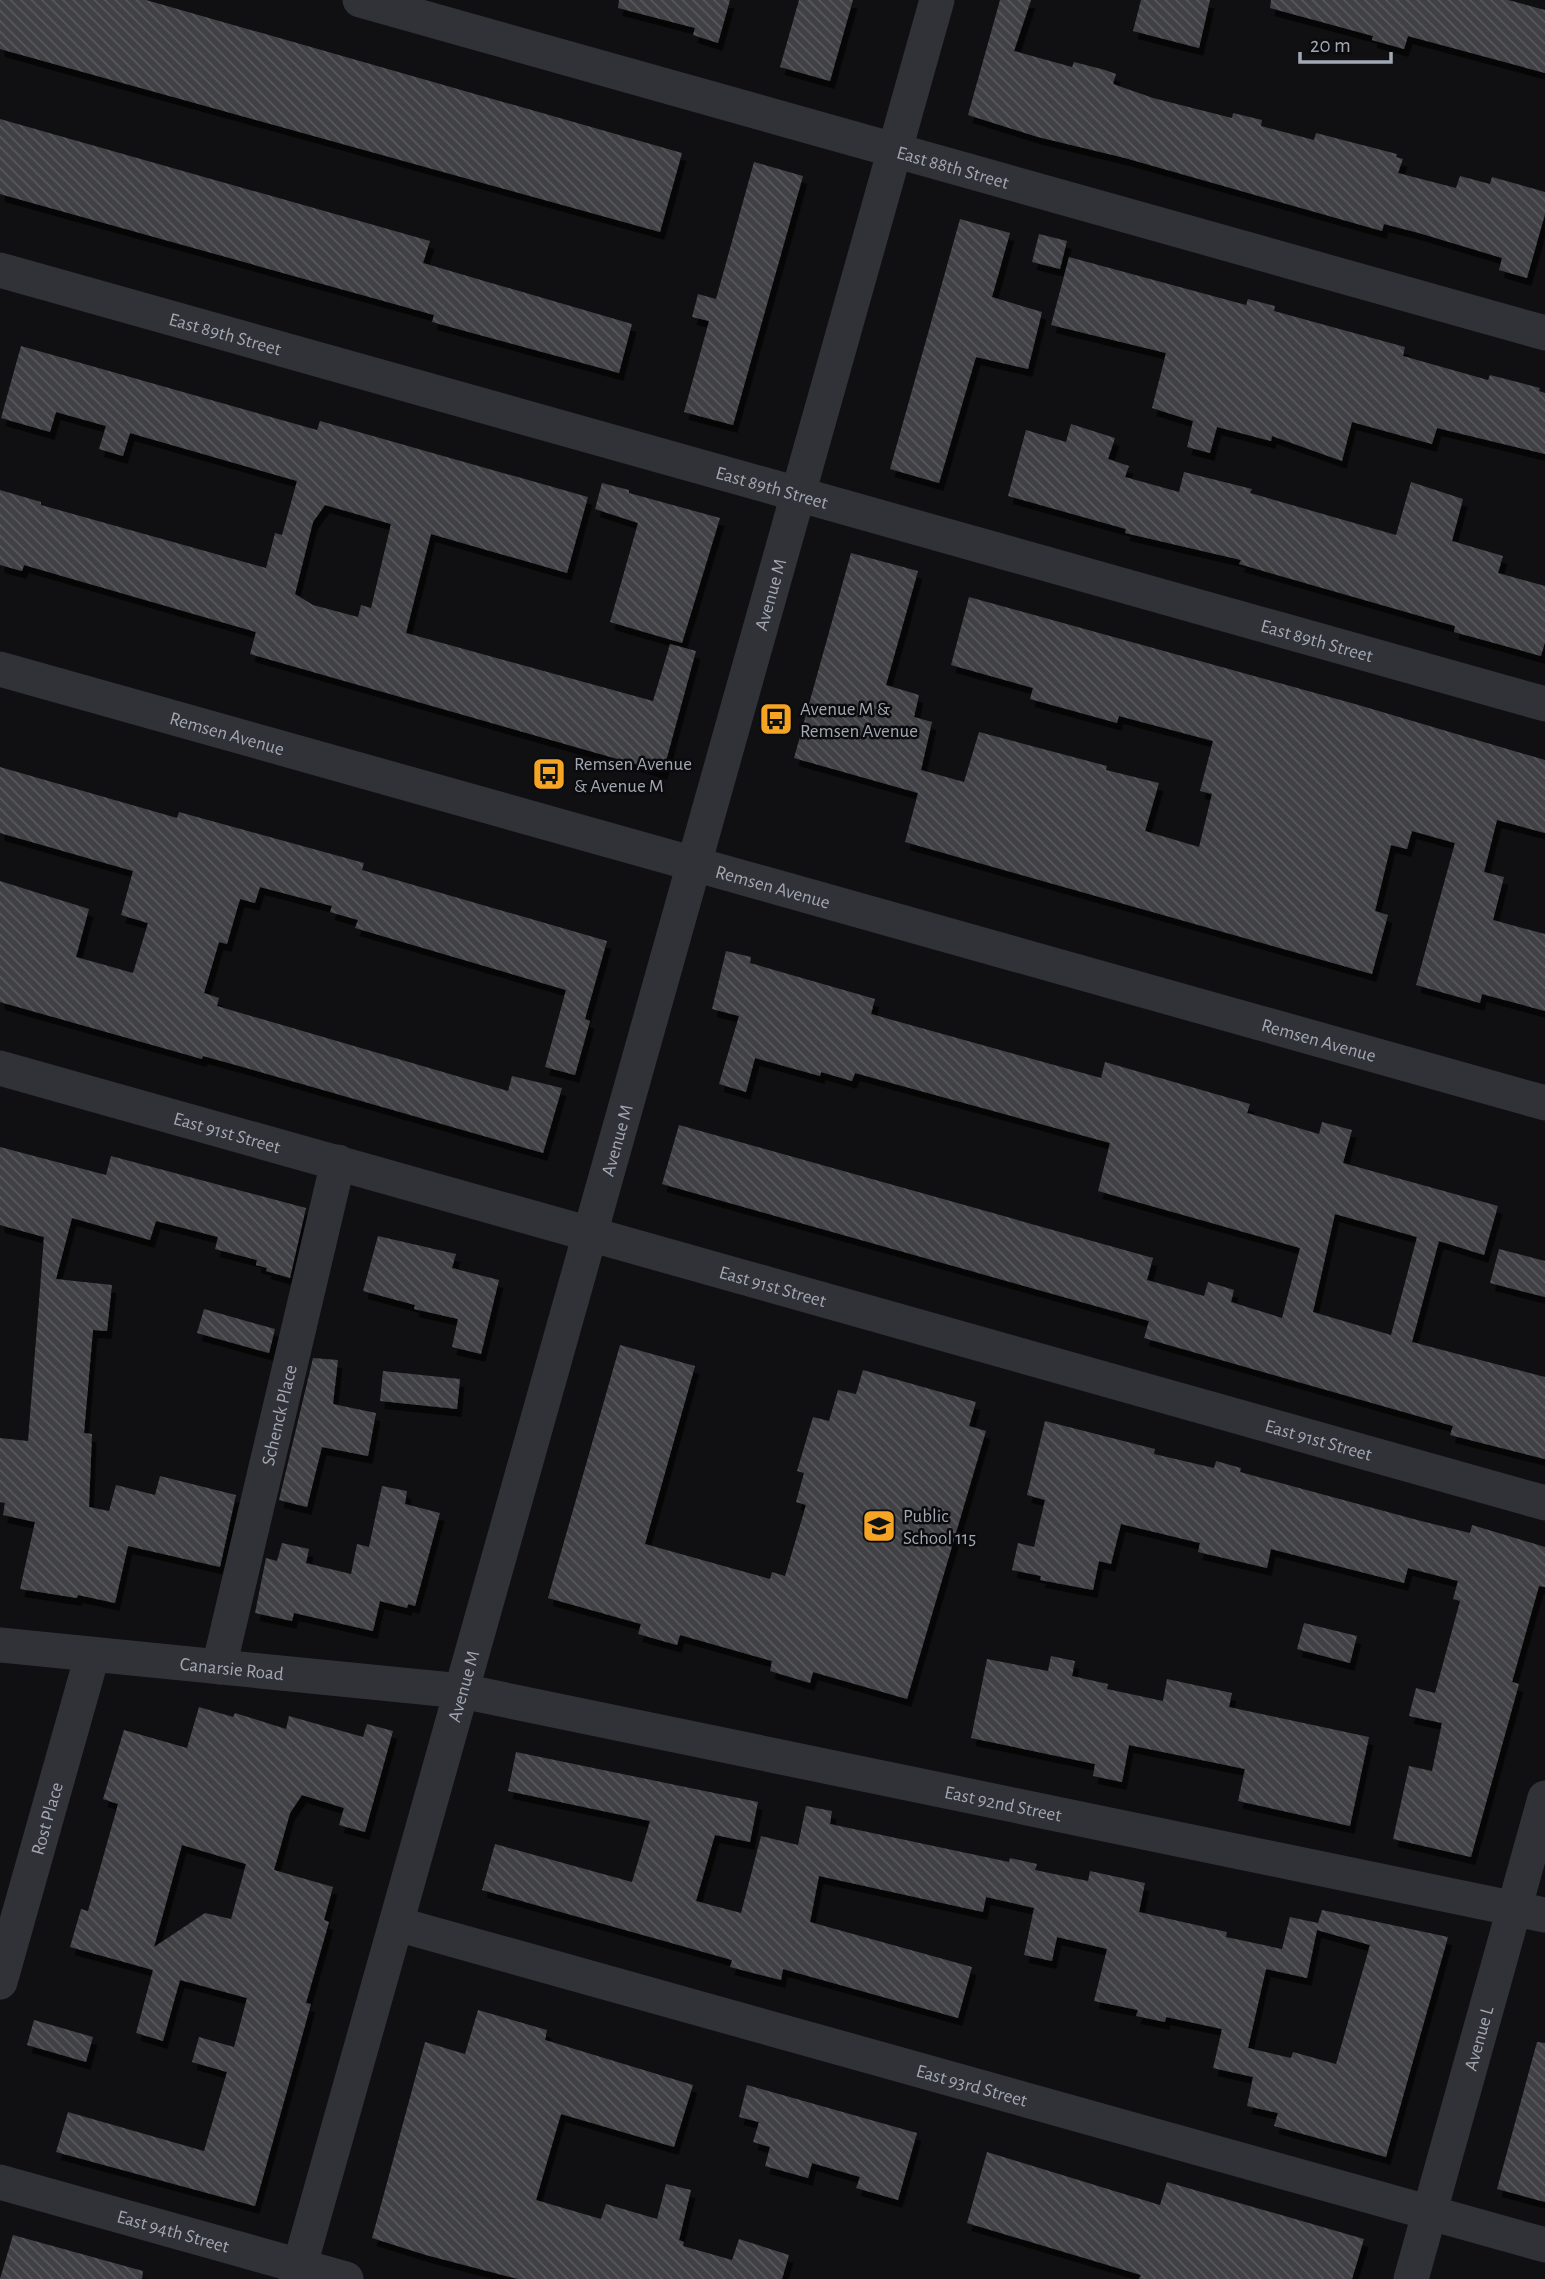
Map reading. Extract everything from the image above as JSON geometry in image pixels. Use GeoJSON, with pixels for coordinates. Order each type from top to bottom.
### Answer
{"type":"FeatureCollection","features":[{"type":"Feature","properties":{"kind":"street","name":"East 88th Street"},"geometry":{"type":"LineString","coordinates":[[360,0],[1545,332]]}},
{"type":"Feature","properties":{"kind":"street","name":"Avenue M"},"geometry":{"type":"LineString","coordinates":[[298,2272],[937,0]]}},
{"type":"Feature","properties":{"kind":"street","name":"East 89th Street"},"geometry":{"type":"LineString","coordinates":[[0,270],[1545,704]]}},
{"type":"Feature","properties":{"kind":"street","name":"Remsen Avenue"},"geometry":{"type":"LineString","coordinates":[[0,669],[1545,1103]]}},
{"type":"Feature","properties":{"kind":"street","name":"East 91st Street"},"geometry":{"type":"LineString","coordinates":[[0,1068],[1545,1503]]}},
{"type":"Feature","properties":{"kind":"street","name":"Schenck Place"},"geometry":{"type":"LineString","coordinates":[[219,1667],[338,1162]]}},
{"type":"Feature","properties":{"kind":"street","name":"Canarsie Road"},"geometry":{"type":"LineString","coordinates":[[0,1645],[462,1690]]}},
{"type":"Feature","properties":{"kind":"street","name":"Rost Place"},"geometry":{"type":"LineString","coordinates":[[0,1982],[92,1656]]}},
{"type":"Feature","properties":{"kind":"street","name":"East 92nd Street"},"geometry":{"type":"LineString","coordinates":[[462,1690],[1530,1912]]}},
{"type":"Feature","properties":{"kind":"street","name":"Avenue L"},"geometry":{"type":"LineString","coordinates":[[1410,2279],[1530,1912],[1545,1798]]}},
{"type":"Feature","properties":{"kind":"street","name":"East 93rd Street"},"geometry":{"type":"LineString","coordinates":[[397,1924],[1545,2245]]}},
{"type":"Feature","properties":{"kind":"street","name":"East 94th Street"},"geometry":{"type":"LineString","coordinates":[[0,2182],[298,2272],[346,2279]]}},
{"type":"Feature","properties":{"kind":"building"},"geometry":{"type":"Polygon","coordinates":[[[0,0],[146,0],[682,153],[660,232],[0,49],[0,0]]]}},
{"type":"Feature","properties":{"kind":"building"},"geometry":{"type":"Polygon","coordinates":[[[619,0],[730,0],[718,43],[693,35],[695,28],[618,8],[619,0]]]}},
{"type":"Feature","properties":{"kind":"building"},"geometry":{"type":"Polygon","coordinates":[[[799,0],[853,0],[830,81],[780,67],[799,0]]]}},
{"type":"Feature","properties":{"kind":"building"},"geometry":{"type":"Polygon","coordinates":[[[1000,0],[1031,0],[1014,51],[1072,67],[1074,62],[1105,70],[1116,74],[1113,84],[1153,98],[1232,118],[1233,113],[1262,120],[1261,126],[1314,140],[1316,133],[1397,154],[1396,157],[1403,159],[1398,173],[1456,188],[1460,176],[1490,184],[1492,177],[1545,192],[1545,214],[1527,278],[1499,270],[1502,258],[1419,233],[1384,224],[1382,231],[1125,158],[1038,137],[968,115],[1000,0]]]}},
{"type":"Feature","properties":{"kind":"building"},"geometry":{"type":"Polygon","coordinates":[[[1141,0],[1210,0],[1199,48],[1133,31],[1141,0]]]}},
{"type":"Feature","properties":{"kind":"building"},"geometry":{"type":"Polygon","coordinates":[[[1271,0],[1508,0],[1545,10],[1545,73],[1408,36],[1404,49],[1372,40],[1373,36],[1270,8],[1271,0]]]}},
{"type":"Feature","properties":{"kind":"building"},"geometry":{"type":"Polygon","coordinates":[[[0,119],[430,241],[423,263],[632,324],[619,373],[432,322],[434,315],[0,194],[0,119]]]}},
{"type":"Feature","properties":{"kind":"building"},"geometry":{"type":"Polygon","coordinates":[[[754,162],[803,176],[733,425],[684,412],[709,321],[692,317],[698,294],[716,299],[754,162]]]}},
{"type":"Feature","properties":{"kind":"building"},"geometry":{"type":"Polygon","coordinates":[[[960,219],[1010,233],[992,297],[1042,312],[1028,369],[976,357],[939,483],[890,469],[960,219]]]}},
{"type":"Feature","properties":{"kind":"building"},"geometry":{"type":"Polygon","coordinates":[[[1039,234],[1067,241],[1060,269],[1032,262],[1039,234]]]}},
{"type":"Feature","properties":{"kind":"building"},"geometry":{"type":"Polygon","coordinates":[[[1069,257],[1246,305],[1248,299],[1275,306],[1274,311],[1405,347],[1403,356],[1488,380],[1490,375],[1540,388],[1539,391],[1545,393],[1545,454],[1437,428],[1432,444],[1352,422],[1342,461],[1272,436],[1271,441],[1217,427],[1210,453],[1187,447],[1193,421],[1152,408],[1166,353],[1051,325],[1069,257]]]}},
{"type":"Feature","properties":{"kind":"building"},"geometry":{"type":"Polygon","coordinates":[[[21,346],[317,430],[320,421],[588,497],[567,573],[431,534],[406,633],[653,701],[670,644],[696,651],[663,772],[250,654],[256,632],[24,565],[22,571],[0,565],[0,490],[41,502],[41,505],[266,568],[275,533],[282,535],[297,481],[130,433],[123,456],[99,449],[106,426],[56,412],[50,432],[1,418],[21,346]],[[325,505],[313,522],[295,594],[313,605],[358,617],[361,605],[371,608],[391,524],[325,505]]]}},
{"type":"Feature","properties":{"kind":"building"},"geometry":{"type":"Polygon","coordinates":[[[1071,424],[1115,438],[1108,459],[1129,466],[1125,477],[1179,492],[1184,472],[1252,489],[1250,493],[1396,535],[1411,482],[1463,499],[1452,541],[1503,556],[1498,573],[1545,586],[1545,642],[1541,656],[1454,632],[1455,626],[1239,564],[1241,560],[1125,533],[1126,529],[1008,496],[1026,430],[1066,442],[1071,424]]]}},
{"type":"Feature","properties":{"kind":"building"},"geometry":{"type":"Polygon","coordinates":[[[602,483],[720,518],[682,643],[610,622],[638,523],[595,509],[602,483]]]}},
{"type":"Feature","properties":{"kind":"building"},"geometry":{"type":"Polygon","coordinates":[[[851,553],[918,571],[886,685],[919,695],[914,717],[932,722],[921,770],[964,782],[979,732],[1107,766],[1106,770],[1159,783],[1145,831],[1199,847],[1212,794],[1200,791],[1213,741],[1119,716],[1117,723],[1030,699],[1033,688],[951,665],[969,597],[1355,704],[1545,760],[1545,833],[1497,820],[1484,872],[1504,877],[1493,920],[1545,934],[1545,1011],[1482,994],[1480,1003],[1416,985],[1455,843],[1412,831],[1407,849],[1391,845],[1375,911],[1388,915],[1372,974],[905,842],[918,793],[794,758],[851,553]]]}},
{"type":"Feature","properties":{"kind":"building"},"geometry":{"type":"Polygon","coordinates":[[[0,767],[177,818],[179,812],[364,863],[362,870],[607,941],[585,1019],[590,1021],[575,1075],[545,1067],[566,990],[355,928],[358,920],[330,912],[332,906],[260,887],[255,903],[240,899],[227,944],[219,942],[204,993],[219,998],[217,1006],[508,1091],[512,1076],[562,1088],[543,1153],[243,1067],[203,1056],[202,1059],[0,1002],[0,881],[89,909],[76,957],[133,973],[148,923],[121,915],[133,871],[0,833],[0,767]]]}},
{"type":"Feature","properties":{"kind":"building"},"geometry":{"type":"Polygon","coordinates":[[[726,951],[751,957],[750,963],[875,999],[871,1014],[1101,1078],[1105,1062],[1250,1104],[1247,1113],[1319,1134],[1322,1122],[1352,1130],[1343,1163],[1498,1206],[1484,1255],[1439,1241],[1412,1342],[1545,1377],[1545,1459],[1450,1435],[1453,1426],[1144,1338],[1149,1321],[662,1184],[679,1125],[1153,1258],[1147,1280],[1204,1296],[1208,1282],[1234,1290],[1231,1302],[1282,1318],[1300,1248],[1098,1191],[1110,1143],[855,1073],[852,1081],[821,1072],[820,1076],[755,1058],[746,1092],[719,1084],[739,1016],[712,1009],[726,951]],[[1335,1214],[1313,1312],[1391,1335],[1417,1237],[1335,1214]]]}},
{"type":"Feature","properties":{"kind":"building"},"geometry":{"type":"Polygon","coordinates":[[[0,1147],[106,1175],[111,1156],[306,1208],[290,1278],[266,1271],[267,1268],[256,1265],[257,1260],[215,1249],[218,1237],[156,1221],[150,1240],[72,1218],[56,1279],[112,1285],[107,1331],[93,1330],[84,1433],[92,1434],[89,1507],[109,1511],[116,1485],[155,1495],[160,1476],[236,1495],[220,1567],[128,1546],[115,1603],[78,1595],[77,1598],[20,1589],[35,1522],[3,1515],[5,1503],[0,1502],[0,1438],[28,1441],[44,1237],[0,1225],[0,1147]]]}},
{"type":"Feature","properties":{"kind":"building"},"geometry":{"type":"Polygon","coordinates":[[[378,1236],[456,1254],[452,1268],[499,1280],[481,1354],[452,1347],[458,1319],[414,1309],[415,1305],[363,1291],[378,1236]]]}},
{"type":"Feature","properties":{"kind":"building"},"geometry":{"type":"Polygon","coordinates":[[[1499,1249],[1545,1261],[1545,1297],[1490,1283],[1499,1249]]]}},
{"type":"Feature","properties":{"kind":"building"},"geometry":{"type":"Polygon","coordinates":[[[204,1309],[275,1329],[269,1353],[197,1333],[204,1309]]]}},
{"type":"Feature","properties":{"kind":"building","name":"Public School 115"},"geometry":{"type":"Polygon","coordinates":[[[620,1345],[695,1366],[645,1544],[770,1579],[772,1572],[785,1576],[806,1505],[796,1502],[804,1473],[797,1471],[813,1417],[829,1421],[838,1390],[856,1394],[863,1370],[976,1402],[969,1426],[986,1431],[907,1699],[813,1672],[810,1683],[770,1671],[772,1661],[680,1635],[677,1645],[638,1634],[641,1624],[548,1598],[620,1345]]]}},
{"type":"Feature","properties":{"kind":"building"},"geometry":{"type":"Polygon","coordinates":[[[313,1358],[338,1360],[333,1404],[376,1413],[368,1456],[322,1447],[307,1507],[279,1500],[313,1358]]]}},
{"type":"Feature","properties":{"kind":"building"},"geometry":{"type":"Polygon","coordinates":[[[383,1371],[460,1379],[457,1409],[380,1401],[383,1371]]]}},
{"type":"Feature","properties":{"kind":"building"},"geometry":{"type":"Polygon","coordinates":[[[1045,1421],[1155,1449],[1154,1454],[1214,1468],[1216,1461],[1241,1468],[1240,1472],[1421,1521],[1470,1533],[1472,1525],[1545,1547],[1545,1587],[1539,1586],[1512,1682],[1519,1684],[1471,1857],[1393,1839],[1409,1766],[1432,1771],[1442,1723],[1409,1716],[1416,1688],[1435,1693],[1460,1601],[1453,1599],[1458,1581],[1408,1568],[1404,1583],[1271,1549],[1267,1568],[1198,1552],[1200,1543],[1121,1524],[1111,1564],[1099,1561],[1093,1590],[1040,1580],[1041,1576],[1012,1570],[1018,1543],[1034,1547],[1045,1500],[1027,1495],[1045,1421]]]}},
{"type":"Feature","properties":{"kind":"building"},"geometry":{"type":"Polygon","coordinates":[[[382,1486],[407,1491],[405,1504],[440,1513],[415,1606],[408,1604],[407,1608],[380,1601],[373,1631],[294,1613],[292,1621],[255,1613],[266,1558],[277,1561],[282,1543],[309,1549],[306,1563],[351,1574],[357,1544],[369,1547],[382,1486]]]}},
{"type":"Feature","properties":{"kind":"building"},"geometry":{"type":"Polygon","coordinates":[[[1304,1623],[1357,1636],[1350,1663],[1297,1649],[1304,1623]]]}},
{"type":"Feature","properties":{"kind":"building"},"geometry":{"type":"Polygon","coordinates":[[[1051,1656],[1075,1661],[1072,1676],[1108,1684],[1107,1689],[1163,1701],[1167,1679],[1232,1693],[1229,1707],[1369,1737],[1350,1826],[1238,1801],[1245,1769],[1129,1745],[1122,1782],[1093,1776],[1095,1764],[971,1738],[987,1659],[1048,1671],[1051,1656]]]}},
{"type":"Feature","properties":{"kind":"building"},"geometry":{"type":"Polygon","coordinates":[[[199,1707],[233,1717],[235,1713],[286,1729],[289,1716],[363,1737],[367,1724],[393,1731],[365,1832],[339,1825],[344,1808],[302,1795],[290,1813],[274,1870],[333,1887],[324,1920],[329,1922],[306,2003],[311,2004],[255,2206],[56,2152],[68,2112],[204,2151],[227,2072],[192,2062],[199,2037],[234,2047],[247,1998],[180,1980],[163,2041],[136,2033],[153,1970],[70,1947],[81,1909],[88,1911],[118,1804],[103,1799],[124,1730],[187,1748],[199,1707]],[[182,1845],[154,1947],[205,1913],[231,1919],[246,1864],[182,1845]]]}},
{"type":"Feature","properties":{"kind":"building"},"geometry":{"type":"Polygon","coordinates":[[[516,1752],[758,1802],[750,1842],[715,1835],[696,1901],[741,1913],[761,1836],[798,1845],[806,1806],[832,1811],[830,1824],[1009,1862],[1010,1858],[1037,1864],[1035,1870],[1088,1881],[1090,1871],[1145,1883],[1139,1912],[1227,1932],[1226,1937],[1282,1949],[1290,1917],[1318,1923],[1322,1910],[1448,1937],[1386,2157],[1274,2126],[1278,2113],[1247,2106],[1253,2077],[1213,2068],[1222,2029],[1166,2017],[1165,2022],[1136,2016],[1138,2010],[1094,2001],[1107,1949],[1057,1937],[1052,1961],[1024,1955],[1034,1908],[986,1897],[983,1912],[819,1876],[810,1922],[972,1967],[958,2018],[783,1969],[781,1980],[730,1967],[732,1960],[482,1890],[495,1844],[632,1882],[650,1821],[508,1791],[516,1752]],[[1317,1930],[1307,1978],[1266,1969],[1248,2048],[1291,2058],[1293,2052],[1336,2064],[1370,1945],[1317,1930]]]}},
{"type":"Feature","properties":{"kind":"building"},"geometry":{"type":"Polygon","coordinates":[[[478,2010],[547,2030],[545,2040],[693,2085],[674,2147],[561,2114],[536,2200],[601,2219],[606,2204],[657,2219],[666,2184],[691,2190],[679,2240],[684,2242],[683,2246],[732,2260],[739,2239],[789,2255],[782,2279],[518,2279],[372,2238],[425,2042],[465,2054],[478,2010]]]}},
{"type":"Feature","properties":{"kind":"building"},"geometry":{"type":"Polygon","coordinates":[[[34,2020],[93,2037],[86,2062],[27,2045],[34,2020]]]}},
{"type":"Feature","properties":{"kind":"building"},"geometry":{"type":"Polygon","coordinates":[[[1537,2042],[1545,2043],[1545,2202],[1497,2189],[1537,2042]]]}},
{"type":"Feature","properties":{"kind":"building"},"geometry":{"type":"Polygon","coordinates":[[[747,2085],[917,2133],[898,2200],[856,2188],[860,2177],[812,2163],[808,2178],[765,2166],[770,2147],[753,2142],[759,2122],[739,2117],[747,2085]]]}},
{"type":"Feature","properties":{"kind":"building"},"geometry":{"type":"Polygon","coordinates":[[[987,2152],[1160,2205],[1167,2182],[1364,2239],[1352,2279],[1139,2279],[1141,2275],[967,2223],[987,2152]]]}},
{"type":"Feature","properties":{"kind":"building"},"geometry":{"type":"Polygon","coordinates":[[[13,2235],[143,2271],[142,2279],[0,2279],[13,2235]]]}},
{"type":"Feature","properties":{"kind":"place","name":"Avenue M & Remsen Avenue"},"geometry":{"type":"Point","coordinates":[776,719]}},
{"type":"Feature","properties":{"kind":"place","name":"Remsen Avenue & Avenue M"},"geometry":{"type":"Point","coordinates":[549,774]}},
{"type":"Feature","properties":{"kind":"place","name":"Public School 115"},"geometry":{"type":"Point","coordinates":[879,1526]}}]}
